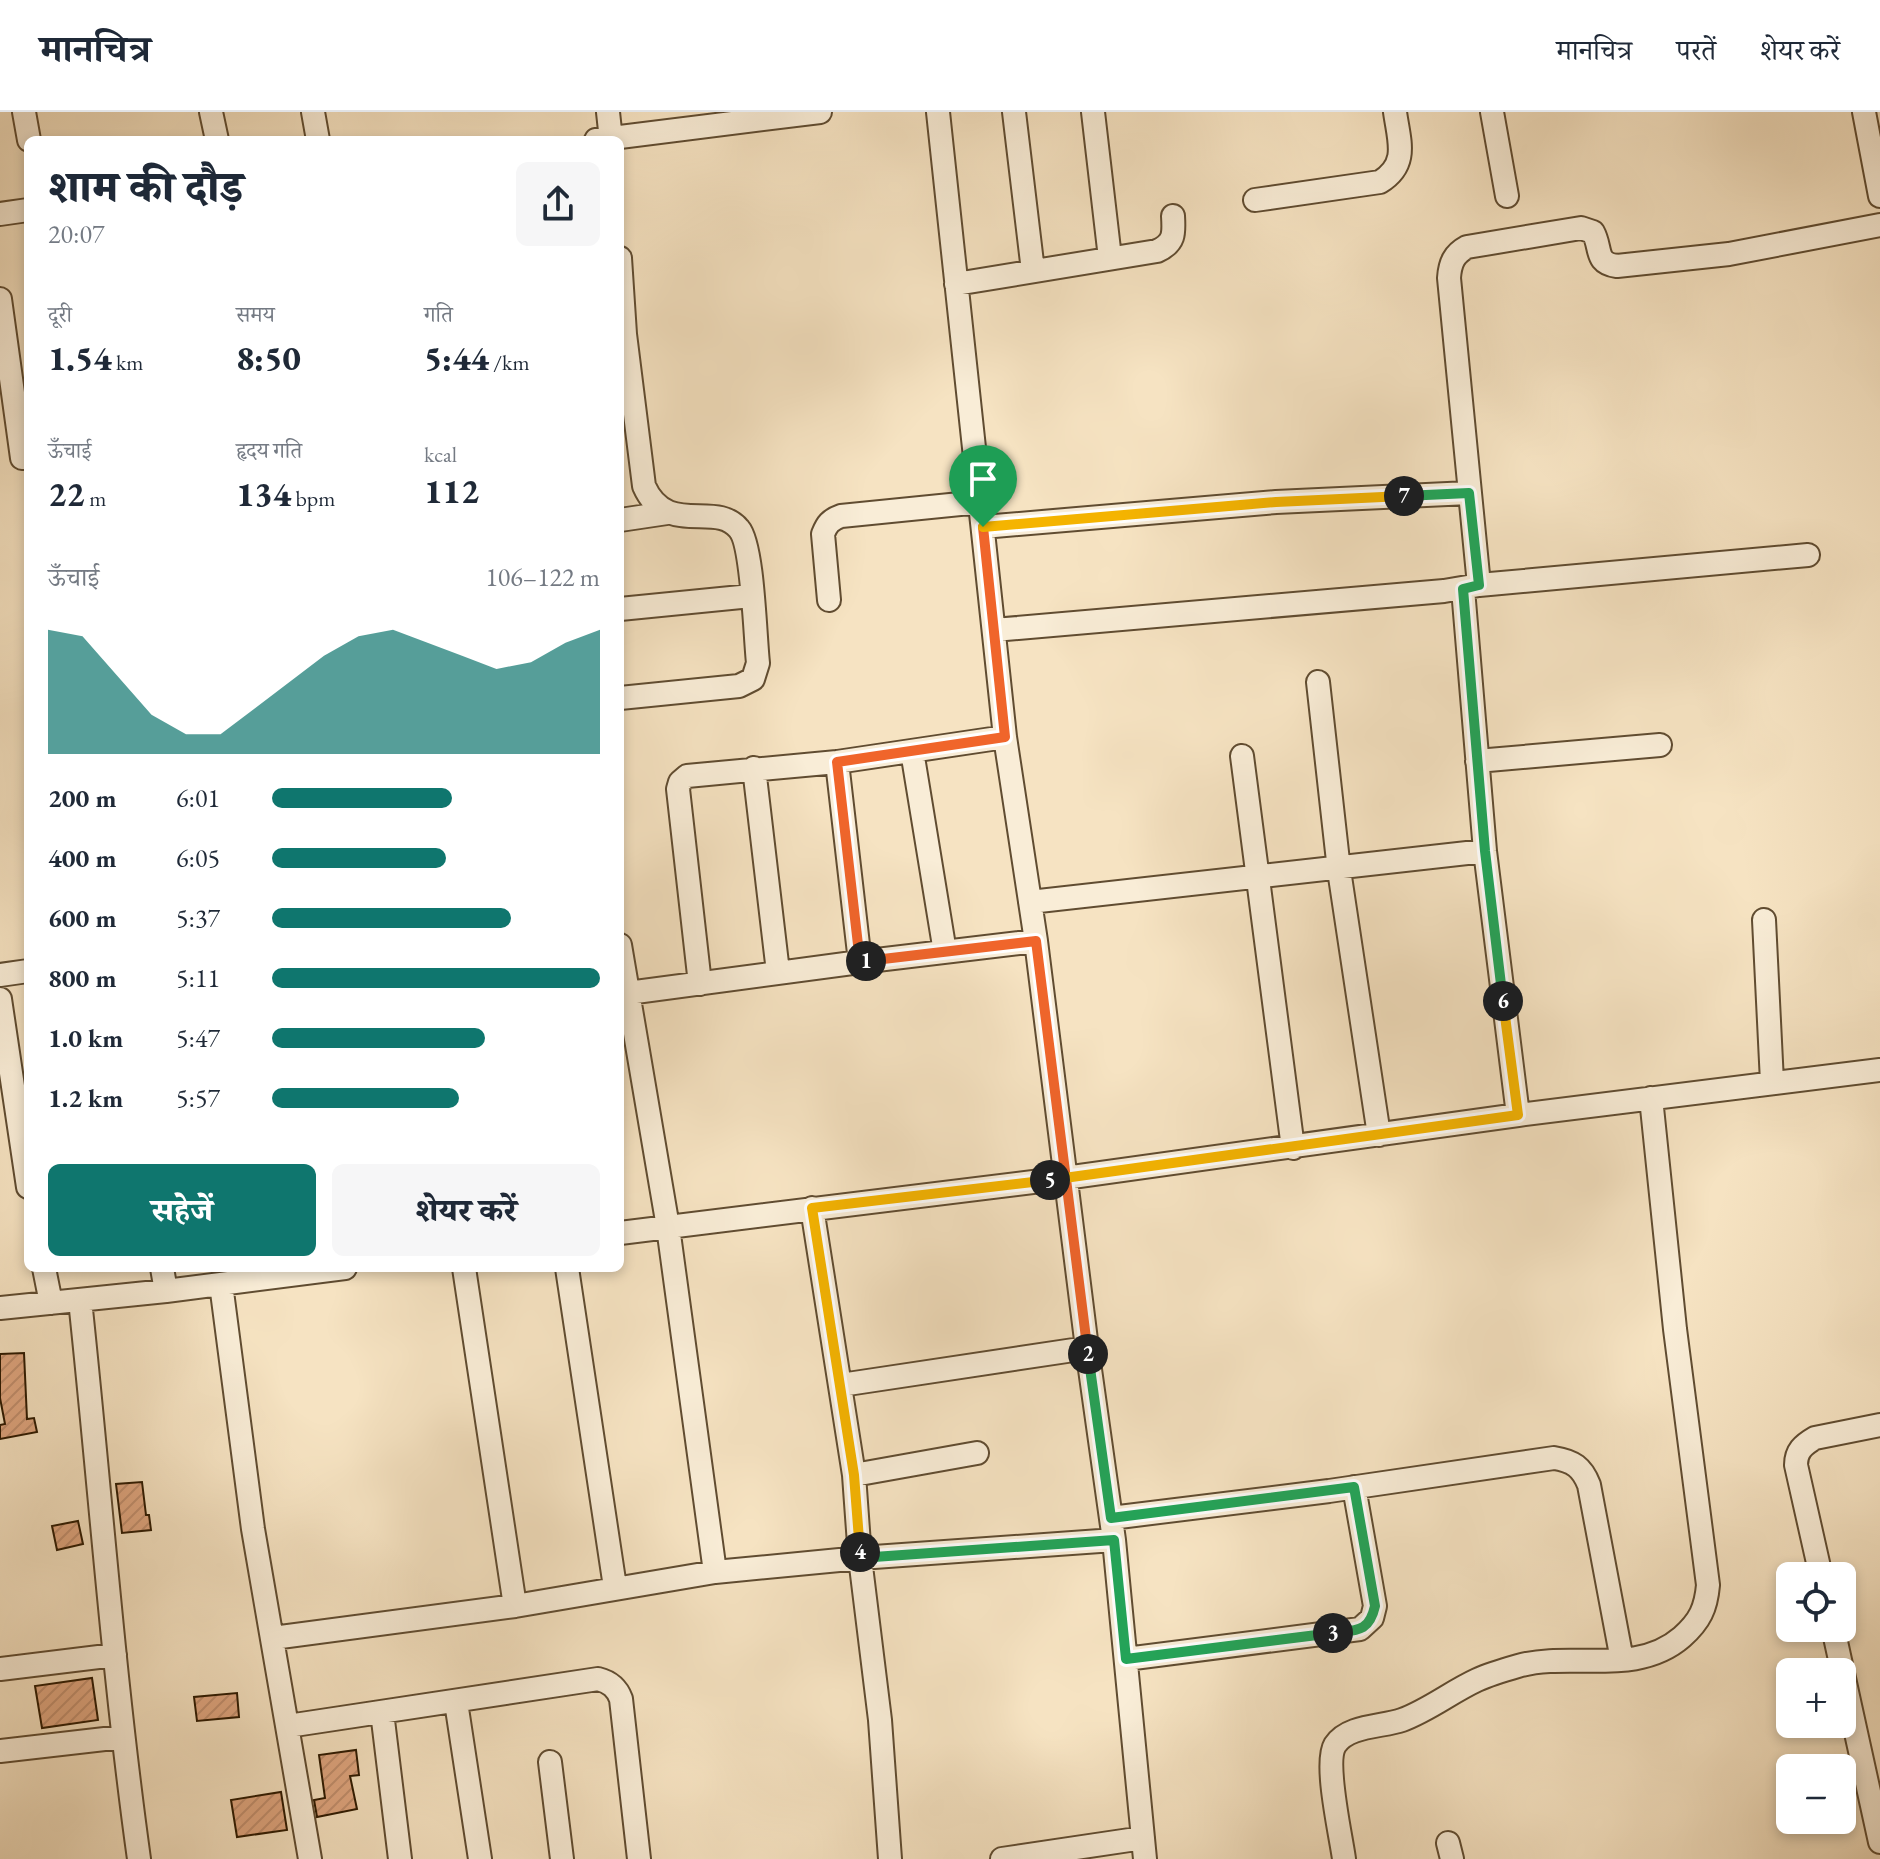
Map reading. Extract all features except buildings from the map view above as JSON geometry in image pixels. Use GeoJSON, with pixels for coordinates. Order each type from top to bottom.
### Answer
{"type":"FeatureCollection","features":[{"type":"Feature","properties":{"kind":"street"},"geometry":{"type":"LineString","coordinates":[[24,112],[28,136]]}},
{"type":"Feature","properties":{"kind":"street"},"geometry":{"type":"LineString","coordinates":[[211,112],[216,136]]}},
{"type":"Feature","properties":{"kind":"street"},"geometry":{"type":"LineString","coordinates":[[313,112],[317,136]]}},
{"type":"Feature","properties":{"kind":"street"},"geometry":{"type":"LineString","coordinates":[[606,136],[608,112]]}},
{"type":"Feature","properties":{"kind":"street"},"geometry":{"type":"LineString","coordinates":[[622,136],[711,119],[820,112]]}},
{"type":"Feature","properties":{"kind":"street"},"geometry":{"type":"LineString","coordinates":[[938,112],[1005,737],[1036,941],[1113,1529],[1144,1849],[1002,1859]]}},
{"type":"Feature","properties":{"kind":"street"},"geometry":{"type":"LineString","coordinates":[[1014,112],[1033,271]]}},
{"type":"Feature","properties":{"kind":"street"},"geometry":{"type":"LineString","coordinates":[[1093,112],[1110,258]]}},
{"type":"Feature","properties":{"kind":"street"},"geometry":{"type":"LineString","coordinates":[[1255,200],[1380,182],[1393,175],[1401,153],[1395,112]]}},
{"type":"Feature","properties":{"kind":"street"},"geometry":{"type":"LineString","coordinates":[[1492,112],[1507,196]]}},
{"type":"Feature","properties":{"kind":"street"},"geometry":{"type":"LineString","coordinates":[[1864,112],[1880,196]]}},
{"type":"Feature","properties":{"kind":"street"},"geometry":{"type":"LineString","coordinates":[[0,214],[24,211]]}},
{"type":"Feature","properties":{"kind":"street"},"geometry":{"type":"LineString","coordinates":[[956,284],[1165,248],[1174,236],[1173,216]]}},
{"type":"Feature","properties":{"kind":"street"},"geometry":{"type":"LineString","coordinates":[[1518,1115],[1485,851],[1477,761],[1469,493],[1449,268],[1458,252],[1467,247],[1581,228],[1593,232],[1599,257],[1605,263],[1617,266],[1729,254],[1880,225]]}},
{"type":"Feature","properties":{"kind":"street"},"geometry":{"type":"LineString","coordinates":[[0,299],[17,459]]}},
{"type":"Feature","properties":{"kind":"street"},"geometry":{"type":"LineString","coordinates":[[624,353],[628,428],[644,486],[650,498],[667,513]]}},
{"type":"Feature","properties":{"kind":"street"},"geometry":{"type":"LineString","coordinates":[[983,527],[1276,502],[1469,493]]}},
{"type":"Feature","properties":{"kind":"street"},"geometry":{"type":"LineString","coordinates":[[829,600],[823,534],[826,525],[833,519],[980,502]]}},
{"type":"Feature","properties":{"kind":"street"},"geometry":{"type":"LineString","coordinates":[[624,519],[667,513],[723,520],[738,528],[747,547],[758,663],[753,679],[739,686],[624,698]]}},
{"type":"Feature","properties":{"kind":"street"},"geometry":{"type":"LineString","coordinates":[[994,630],[1808,555]]}},
{"type":"Feature","properties":{"kind":"street"},"geometry":{"type":"LineString","coordinates":[[624,609],[751,596]]}},
{"type":"Feature","properties":{"kind":"street"},"geometry":{"type":"LineString","coordinates":[[1318,682],[1339,870],[1379,1135]]}},
{"type":"Feature","properties":{"kind":"street"},"geometry":{"type":"LineString","coordinates":[[700,984],[678,789],[680,782],[692,775],[837,762],[1005,737]]}},
{"type":"Feature","properties":{"kind":"street"},"geometry":{"type":"LineString","coordinates":[[1477,761],[1660,745]]}},
{"type":"Feature","properties":{"kind":"street"},"geometry":{"type":"LineString","coordinates":[[912,751],[945,952]]}},
{"type":"Feature","properties":{"kind":"street"},"geometry":{"type":"LineString","coordinates":[[1242,756],[1293,1148]]}},
{"type":"Feature","properties":{"kind":"street"},"geometry":{"type":"LineString","coordinates":[[837,762],[860,962]]}},
{"type":"Feature","properties":{"kind":"street"},"geometry":{"type":"LineString","coordinates":[[754,768],[778,972]]}},
{"type":"Feature","properties":{"kind":"street"},"geometry":{"type":"LineString","coordinates":[[1030,902],[1256,876],[1339,870],[1485,851]]}},
{"type":"Feature","properties":{"kind":"street"},"geometry":{"type":"LineString","coordinates":[[1764,920],[1772,1082]]}},
{"type":"Feature","properties":{"kind":"street"},"geometry":{"type":"LineString","coordinates":[[628,993],[1036,941]]}},
{"type":"Feature","properties":{"kind":"street"},"geometry":{"type":"LineString","coordinates":[[624,969],[668,1227],[715,1572]]}},
{"type":"Feature","properties":{"kind":"street"},"geometry":{"type":"LineString","coordinates":[[0,975],[24,972]]}},
{"type":"Feature","properties":{"kind":"street"},"geometry":{"type":"LineString","coordinates":[[0,999],[24,1165]]}},
{"type":"Feature","properties":{"kind":"street"},"geometry":{"type":"LineString","coordinates":[[624,1232],[1065,1178],[1518,1115],[1880,1070]]}},
{"type":"Feature","properties":{"kind":"street"},"geometry":{"type":"LineString","coordinates":[[1344,1859],[1331,1767],[1335,1745],[1348,1733],[1402,1720],[1477,1680],[1522,1665],[1622,1660],[1660,1652],[1695,1625],[1706,1607],[1708,1585],[1675,1329],[1651,1098]]}},
{"type":"Feature","properties":{"kind":"street"},"geometry":{"type":"LineString","coordinates":[[0,1163],[23,1160]]}},
{"type":"Feature","properties":{"kind":"street"},"geometry":{"type":"LineString","coordinates":[[812,1208],[854,1475],[860,1558],[880,1720],[890,1859]]}},
{"type":"Feature","properties":{"kind":"street"},"geometry":{"type":"LineString","coordinates":[[45,1272],[51,1303]]}},
{"type":"Feature","properties":{"kind":"street"},"geometry":{"type":"LineString","coordinates":[[163,1272],[166,1291]]}},
{"type":"Feature","properties":{"kind":"street"},"geometry":{"type":"LineString","coordinates":[[0,1308],[221,1284],[243,1274],[277,1272]]}},
{"type":"Feature","properties":{"kind":"street"},"geometry":{"type":"LineString","coordinates":[[465,1272],[515,1606]]}},
{"type":"Feature","properties":{"kind":"street"},"geometry":{"type":"LineString","coordinates":[[568,1272],[615,1587]]}},
{"type":"Feature","properties":{"kind":"street"},"geometry":{"type":"LineString","coordinates":[[221,1284],[253,1529],[310,1859]]}},
{"type":"Feature","properties":{"kind":"street"},"geometry":{"type":"LineString","coordinates":[[80,1300],[122,1737],[139,1859]]}},
{"type":"Feature","properties":{"kind":"street"},"geometry":{"type":"LineString","coordinates":[[841,1385],[1087,1348]]}},
{"type":"Feature","properties":{"kind":"street"},"geometry":{"type":"LineString","coordinates":[[1818,1562],[1796,1455],[1815,1438],[1880,1425]]}},
{"type":"Feature","properties":{"kind":"street"},"geometry":{"type":"LineString","coordinates":[[854,1475],[977,1453]]}},
{"type":"Feature","properties":{"kind":"street"},"geometry":{"type":"LineString","coordinates":[[273,1638],[515,1606],[715,1572],[1113,1529],[1354,1487],[1554,1458],[1571,1461],[1580,1468],[1589,1485],[1622,1660]]}},
{"type":"Feature","properties":{"kind":"street"},"geometry":{"type":"LineString","coordinates":[[1126,1659],[1360,1629],[1368,1624],[1375,1606],[1354,1487]]}},
{"type":"Feature","properties":{"kind":"street"},"geometry":{"type":"LineString","coordinates":[[1836,1642],[1880,1842]]}},
{"type":"Feature","properties":{"kind":"street"},"geometry":{"type":"LineString","coordinates":[[0,1669],[115,1655]]}},
{"type":"Feature","properties":{"kind":"street"},"geometry":{"type":"LineString","coordinates":[[288,1726],[598,1679],[606,1681],[615,1687],[621,1699],[639,1859]]}},
{"type":"Feature","properties":{"kind":"street"},"geometry":{"type":"LineString","coordinates":[[456,1702],[480,1859]]}},
{"type":"Feature","properties":{"kind":"street"},"geometry":{"type":"LineString","coordinates":[[382,1712],[400,1859]]}},
{"type":"Feature","properties":{"kind":"street"},"geometry":{"type":"LineString","coordinates":[[0,1751],[122,1737]]}},
{"type":"Feature","properties":{"kind":"street"},"geometry":{"type":"LineString","coordinates":[[550,1762],[562,1859]]}},
{"type":"Feature","properties":{"kind":"route"},"geometry":{"type":"LineString","coordinates":[[983,527],[1005,737],[837,762],[860,962],[1036,941],[1065,1178],[1087,1348],[1111,1518],[1354,1487],[1375,1606],[1372,1618],[1360,1629],[1126,1659],[1114,1540],[860,1558],[854,1475],[812,1208],[1065,1178],[1293,1148],[1518,1115],[1485,851],[1463,589],[1479,585],[1469,493],[1276,502],[983,527]]}}]}
